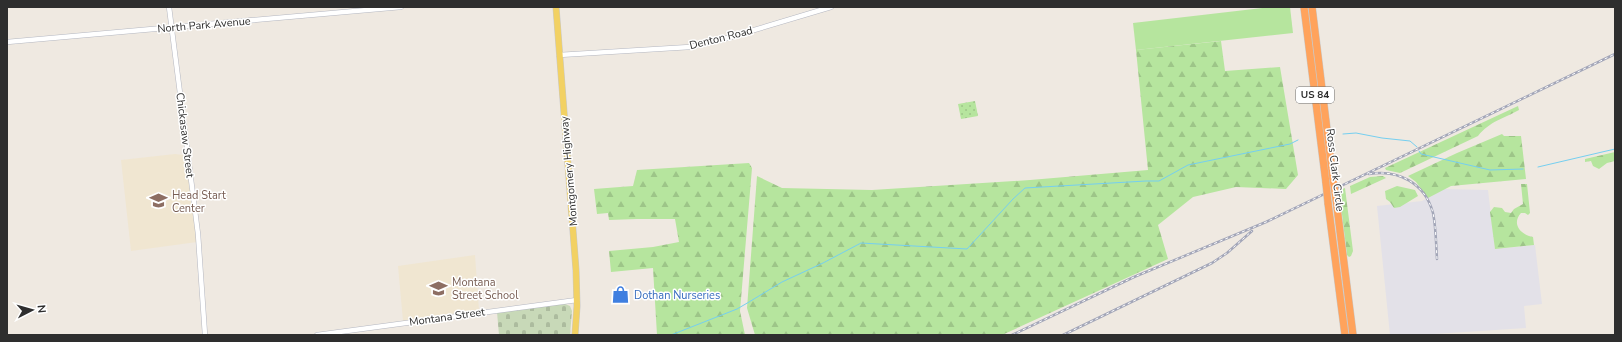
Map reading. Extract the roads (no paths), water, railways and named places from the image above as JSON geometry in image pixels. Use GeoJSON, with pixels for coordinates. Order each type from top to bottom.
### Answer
{"type":"FeatureCollection","features":[{"type":"Feature","properties":{"kind":"highway","name":"Ross Clark Circle"},"geometry":{"type":"LineString","coordinates":[[1304,7],[1344,333]]}},
{"type":"Feature","properties":{"kind":"highway","name":"Ross Clark Circle"},"geometry":{"type":"LineString","coordinates":[[1312,7],[1353,335]]}},
{"type":"Feature","properties":{"kind":"main road","name":"Montgomery Highway"},"geometry":{"type":"LineString","coordinates":[[556,7],[576,270],[577,300],[575,335]]}},
{"type":"Feature","properties":{"kind":"street","name":"Chickasaw Street"},"geometry":{"type":"LineString","coordinates":[[169,7],[198,234],[205,335]]}},
{"type":"Feature","properties":{"kind":"street","name":"North Park Avenue"},"geometry":{"type":"LineString","coordinates":[[7,42],[401,7]]}},
{"type":"Feature","properties":{"kind":"street","name":"Denton Road"},"geometry":{"type":"LineString","coordinates":[[559,55],[690,47],[724,39],[831,7]]}},
{"type":"Feature","properties":{"kind":"street","name":"Montana Street"},"geometry":{"type":"LineString","coordinates":[[317,335],[577,300]]}},
{"type":"Feature","properties":{"kind":"waterway"},"geometry":{"type":"LineString","coordinates":[[1343,134],[1356,133],[1410,141],[1417,147]]}},
{"type":"Feature","properties":{"kind":"waterway"},"geometry":{"type":"LineString","coordinates":[[671,335],[737,309],[782,282],[861,243],[967,249],[1025,188],[1159,181],[1188,165],[1290,144],[1298,140]]}},
{"type":"Feature","properties":{"kind":"waterway"},"geometry":{"type":"LineString","coordinates":[[1538,167],[1615,149]]}},
{"type":"Feature","properties":{"kind":"waterway"},"geometry":{"type":"LineString","coordinates":[[1419,151],[1421,154],[1490,170],[1523,169]]}},
{"type":"Feature","properties":{"kind":"railway"},"geometry":{"type":"LineString","coordinates":[[1012,335],[1134,277],[1266,222],[1615,54]]}},
{"type":"Feature","properties":{"kind":"railway"},"geometry":{"type":"LineString","coordinates":[[1369,174],[1380,173],[1400,176],[1409,180],[1424,194],[1433,213],[1437,259]]}},
{"type":"Feature","properties":{"kind":"railway"},"geometry":{"type":"LineString","coordinates":[[1063,335],[1212,263],[1227,253],[1252,231]]}},
{"type":"Feature","properties":{"kind":"place","name":"Head Start Center"},"geometry":{"type":"Point","coordinates":[159,201]}},
{"type":"Feature","properties":{"kind":"place","name":"Montana Street School"},"geometry":{"type":"Point","coordinates":[439,288]}},
{"type":"Feature","properties":{"kind":"place","name":"Dothan Nurseries"},"geometry":{"type":"Point","coordinates":[621,295]}}]}
